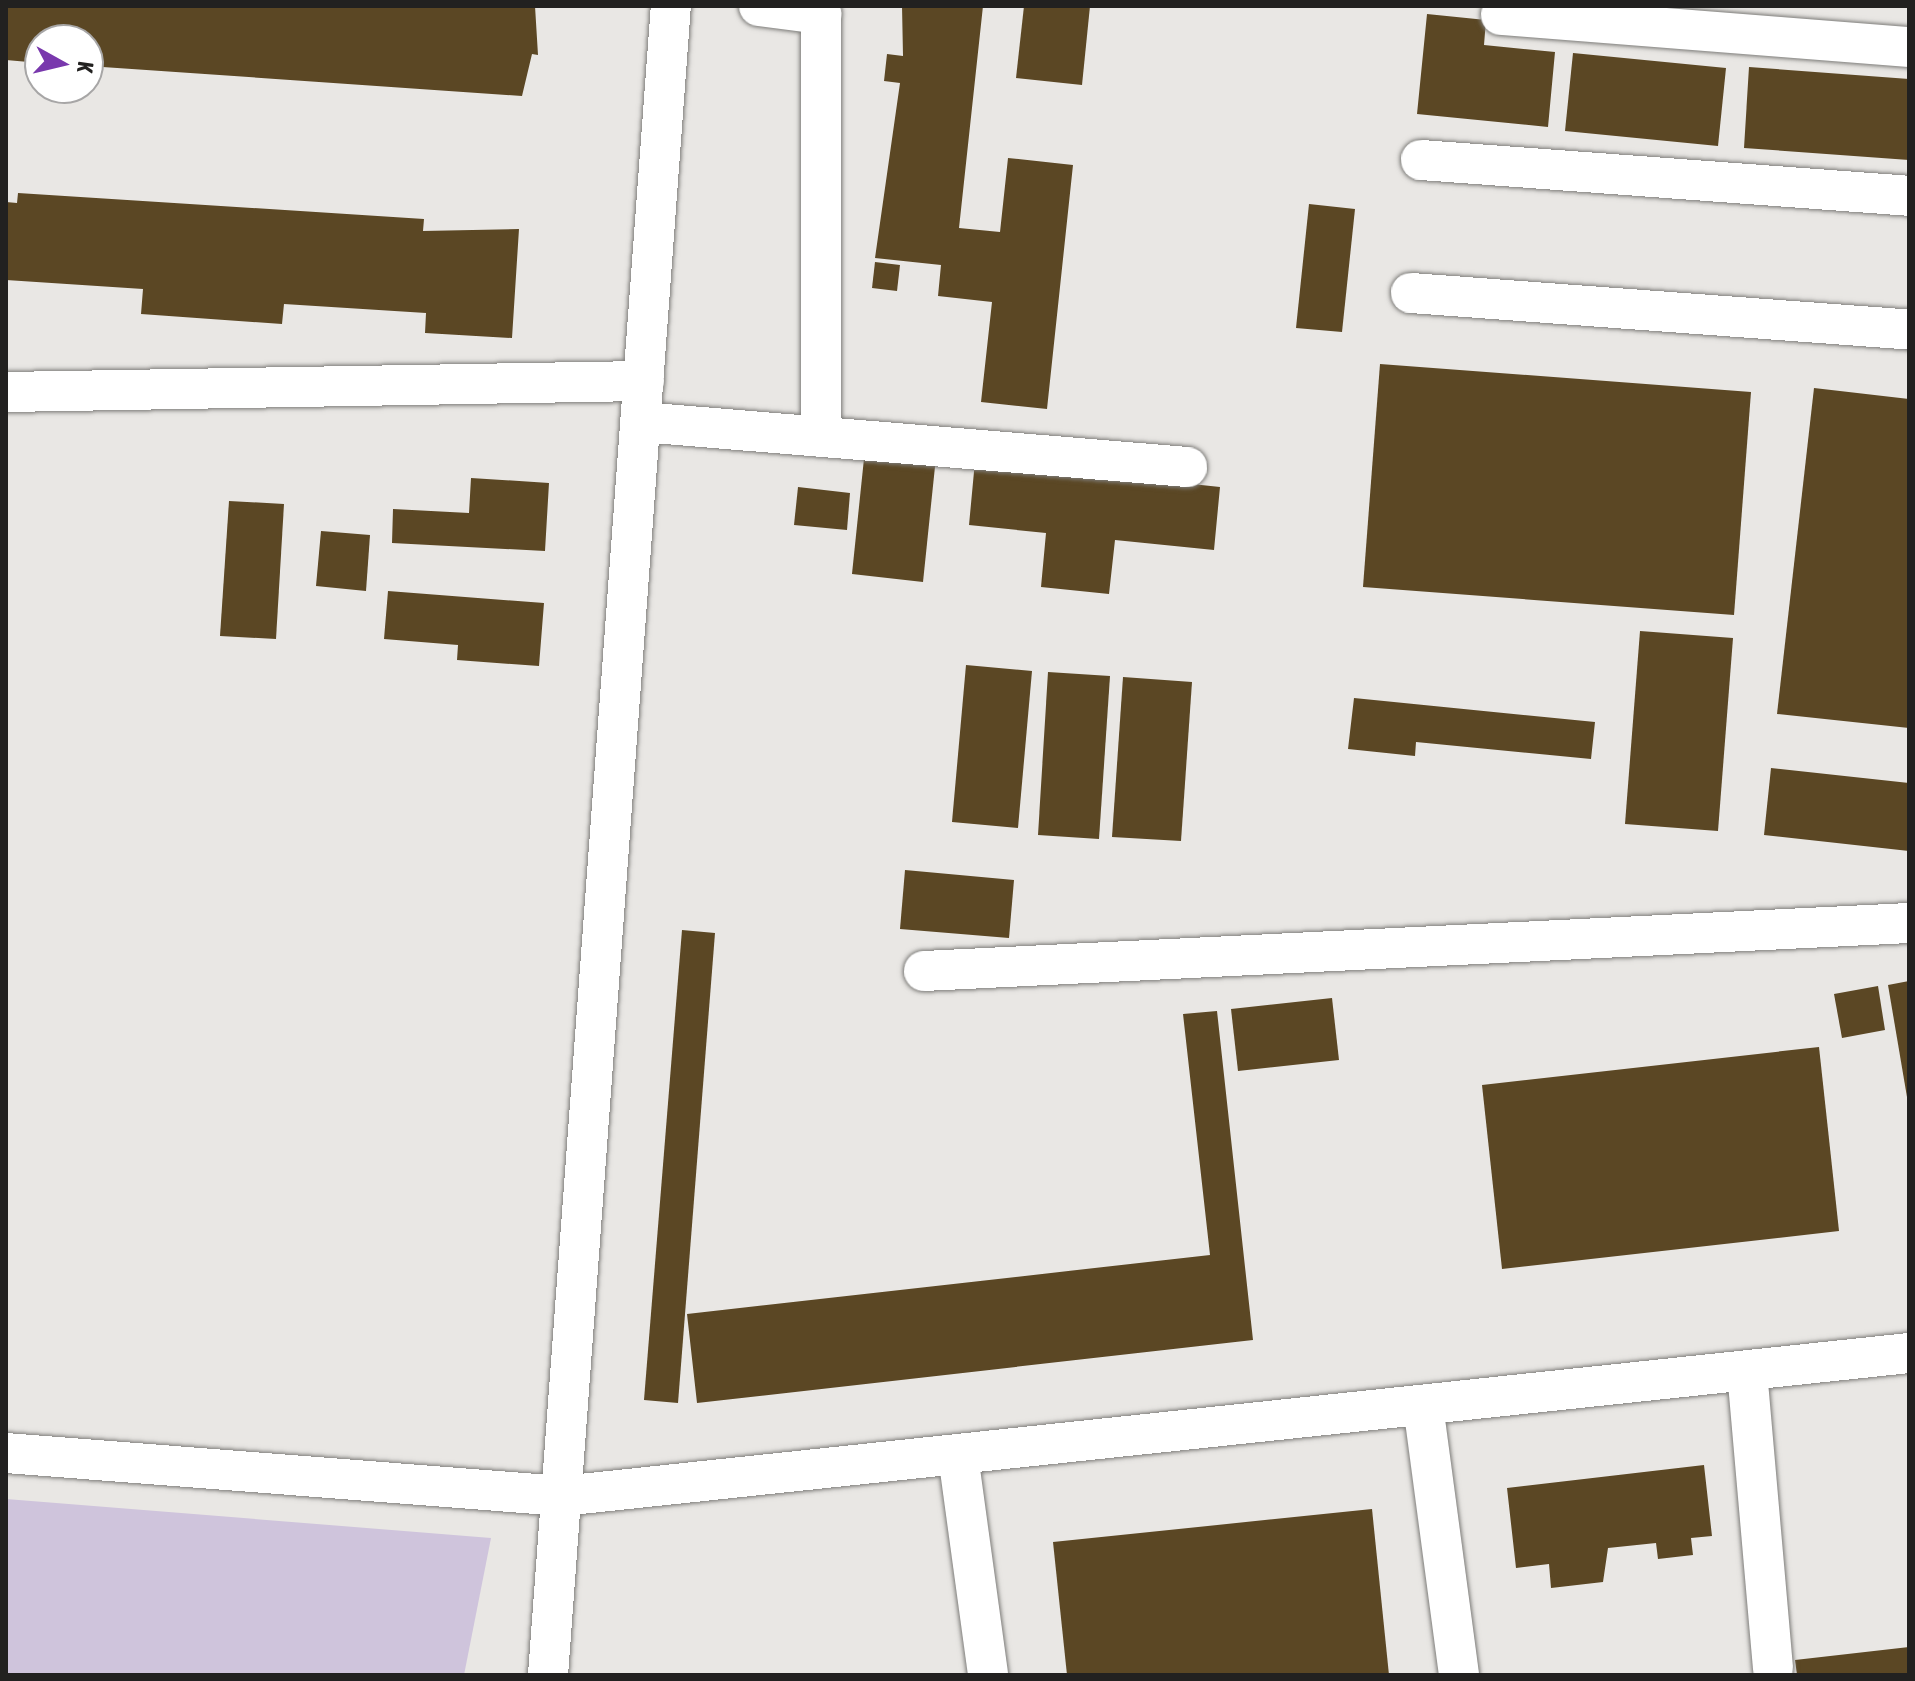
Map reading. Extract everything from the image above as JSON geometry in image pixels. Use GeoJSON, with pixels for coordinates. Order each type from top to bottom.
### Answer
{"type":"FeatureCollection","features":[{"type":"Feature","properties":{"kind":"street"},"geometry":{"type":"LineString","coordinates":[[548,1675],[671,6]]}},
{"type":"Feature","properties":{"kind":"street"},"geometry":{"type":"LineString","coordinates":[[759,6],[821,14],[821,437]]}},
{"type":"Feature","properties":{"kind":"street"},"geometry":{"type":"LineString","coordinates":[[1501,15],[1909,47]]}},
{"type":"Feature","properties":{"kind":"street"},"geometry":{"type":"LineString","coordinates":[[1421,160],[1909,196]]}},
{"type":"Feature","properties":{"kind":"street"},"geometry":{"type":"LineString","coordinates":[[1411,293],[1909,330]]}},
{"type":"Feature","properties":{"kind":"street"},"geometry":{"type":"LineString","coordinates":[[6,392],[644,381]]}},
{"type":"Feature","properties":{"kind":"street"},"geometry":{"type":"LineString","coordinates":[[641,422],[1187,467]]}},
{"type":"Feature","properties":{"kind":"street"},"geometry":{"type":"LineString","coordinates":[[924,971],[1909,923]]}},
{"type":"Feature","properties":{"kind":"street"},"geometry":{"type":"LineString","coordinates":[[6,1453],[562,1496],[1909,1353]]}},
{"type":"Feature","properties":{"kind":"street"},"geometry":{"type":"LineString","coordinates":[[1747,1371],[1773,1668]]}},
{"type":"Feature","properties":{"kind":"street"},"geometry":{"type":"LineString","coordinates":[[1423,1405],[1459,1675]]}},
{"type":"Feature","properties":{"kind":"street"},"geometry":{"type":"LineString","coordinates":[[958,1455],[988,1675]]}},
{"type":"Feature","properties":{"kind":"shaded area"},"geometry":{"type":"Polygon","coordinates":[[[6,1499],[491,1538],[464,1675],[6,1675],[6,1499]]]}},
{"type":"Feature","properties":{"kind":"building"},"geometry":{"type":"Polygon","coordinates":[[[6,6],[535,6],[538,55],[532,54],[522,96],[104,67],[104,24],[24,24],[24,62],[6,60],[6,6]]]}},
{"type":"Feature","properties":{"kind":"building"},"geometry":{"type":"Polygon","coordinates":[[[902,6],[983,6],[959,228],[1000,232],[1008,158],[1073,165],[1047,409],[981,402],[992,302],[938,296],[941,265],[875,258],[900,83],[884,81],[887,54],[903,56],[902,6]]]}},
{"type":"Feature","properties":{"kind":"building"},"geometry":{"type":"Polygon","coordinates":[[[1024,6],[1090,6],[1082,85],[1016,78],[1024,6]]]}},
{"type":"Feature","properties":{"kind":"building"},"geometry":{"type":"Polygon","coordinates":[[[1427,14],[1486,20],[1484,45],[1555,52],[1548,127],[1417,114],[1427,14]]]}},
{"type":"Feature","properties":{"kind":"building"},"geometry":{"type":"Polygon","coordinates":[[[1573,53],[1726,68],[1718,146],[1565,131],[1573,53]]]}},
{"type":"Feature","properties":{"kind":"building"},"geometry":{"type":"Polygon","coordinates":[[[1749,67],[1909,79],[1909,160],[1744,148],[1749,67]]]}},
{"type":"Feature","properties":{"kind":"building"},"geometry":{"type":"Polygon","coordinates":[[[18,193],[424,219],[423,231],[519,229],[512,338],[425,333],[426,313],[284,304],[282,324],[141,314],[143,289],[6,280],[6,202],[17,203],[18,193]]]}},
{"type":"Feature","properties":{"kind":"building"},"geometry":{"type":"Polygon","coordinates":[[[1309,204],[1355,209],[1342,332],[1296,328],[1309,204]]]}},
{"type":"Feature","properties":{"kind":"building"},"geometry":{"type":"Polygon","coordinates":[[[875,262],[900,265],[897,291],[872,288],[875,262]]]}},
{"type":"Feature","properties":{"kind":"building"},"geometry":{"type":"Polygon","coordinates":[[[1380,364],[1751,392],[1734,615],[1363,587],[1380,364]]]}},
{"type":"Feature","properties":{"kind":"building"},"geometry":{"type":"Polygon","coordinates":[[[1814,388],[1909,399],[1909,728],[1777,714],[1814,388]]]}},
{"type":"Feature","properties":{"kind":"building"},"geometry":{"type":"Polygon","coordinates":[[[865,449],[936,457],[923,582],[852,574],[865,449]]]}},
{"type":"Feature","properties":{"kind":"building"},"geometry":{"type":"Polygon","coordinates":[[[975,461],[1220,487],[1214,550],[1115,540],[1109,594],[1041,587],[1046,533],[969,525],[975,461]]]}},
{"type":"Feature","properties":{"kind":"building"},"geometry":{"type":"Polygon","coordinates":[[[471,478],[549,483],[545,551],[392,543],[393,509],[469,513],[471,478]]]}},
{"type":"Feature","properties":{"kind":"building"},"geometry":{"type":"Polygon","coordinates":[[[798,487],[850,493],[847,530],[794,525],[798,487]]]}},
{"type":"Feature","properties":{"kind":"building"},"geometry":{"type":"Polygon","coordinates":[[[229,501],[284,504],[276,639],[220,636],[229,501]]]}},
{"type":"Feature","properties":{"kind":"building"},"geometry":{"type":"Polygon","coordinates":[[[321,531],[370,535],[366,591],[316,586],[321,531]]]}},
{"type":"Feature","properties":{"kind":"building"},"geometry":{"type":"Polygon","coordinates":[[[388,591],[544,603],[539,666],[457,660],[458,645],[384,639],[388,591]]]}},
{"type":"Feature","properties":{"kind":"building"},"geometry":{"type":"Polygon","coordinates":[[[1640,631],[1733,638],[1718,831],[1625,824],[1640,631]]]}},
{"type":"Feature","properties":{"kind":"building"},"geometry":{"type":"Polygon","coordinates":[[[966,665],[1032,671],[1018,828],[952,822],[966,665]]]}},
{"type":"Feature","properties":{"kind":"building"},"geometry":{"type":"Polygon","coordinates":[[[1048,672],[1110,676],[1099,839],[1038,835],[1048,672]]]}},
{"type":"Feature","properties":{"kind":"building"},"geometry":{"type":"Polygon","coordinates":[[[1123,677],[1192,682],[1181,841],[1112,837],[1123,677]]]}},
{"type":"Feature","properties":{"kind":"building"},"geometry":{"type":"Polygon","coordinates":[[[1354,698],[1595,722],[1591,759],[1416,742],[1415,756],[1348,749],[1354,698]]]}},
{"type":"Feature","properties":{"kind":"building"},"geometry":{"type":"Polygon","coordinates":[[[1771,768],[1909,783],[1909,851],[1764,835],[1771,768]]]}},
{"type":"Feature","properties":{"kind":"building"},"geometry":{"type":"Polygon","coordinates":[[[905,870],[1014,880],[1009,938],[900,929],[905,870]]]}},
{"type":"Feature","properties":{"kind":"building"},"geometry":{"type":"Polygon","coordinates":[[[682,930],[715,933],[678,1403],[644,1400],[682,930]]]}},
{"type":"Feature","properties":{"kind":"building"},"geometry":{"type":"Polygon","coordinates":[[[1909,981],[1909,1097],[1907,1097],[1888,985],[1909,981]]]}},
{"type":"Feature","properties":{"kind":"building"},"geometry":{"type":"Polygon","coordinates":[[[1878,986],[1885,1030],[1842,1038],[1834,994],[1878,986]]]}},
{"type":"Feature","properties":{"kind":"building"},"geometry":{"type":"Polygon","coordinates":[[[1332,998],[1339,1060],[1238,1071],[1231,1009],[1332,998]]]}},
{"type":"Feature","properties":{"kind":"building"},"geometry":{"type":"Polygon","coordinates":[[[1217,1011],[1253,1340],[697,1403],[687,1314],[1210,1255],[1183,1014],[1217,1011]]]}},
{"type":"Feature","properties":{"kind":"building"},"geometry":{"type":"Polygon","coordinates":[[[1819,1047],[1839,1231],[1502,1269],[1482,1085],[1819,1047]]]}},
{"type":"Feature","properties":{"kind":"building"},"geometry":{"type":"Polygon","coordinates":[[[1704,1465],[1712,1536],[1691,1538],[1693,1555],[1658,1559],[1656,1543],[1608,1548],[1603,1582],[1551,1588],[1549,1564],[1516,1568],[1507,1488],[1704,1465]]]}},
{"type":"Feature","properties":{"kind":"building"},"geometry":{"type":"Polygon","coordinates":[[[1372,1509],[1389,1675],[1067,1675],[1053,1542],[1372,1509]]]}},
{"type":"Feature","properties":{"kind":"building"},"geometry":{"type":"Polygon","coordinates":[[[1909,1647],[1909,1675],[1797,1675],[1795,1660],[1909,1647]]]}}]}
